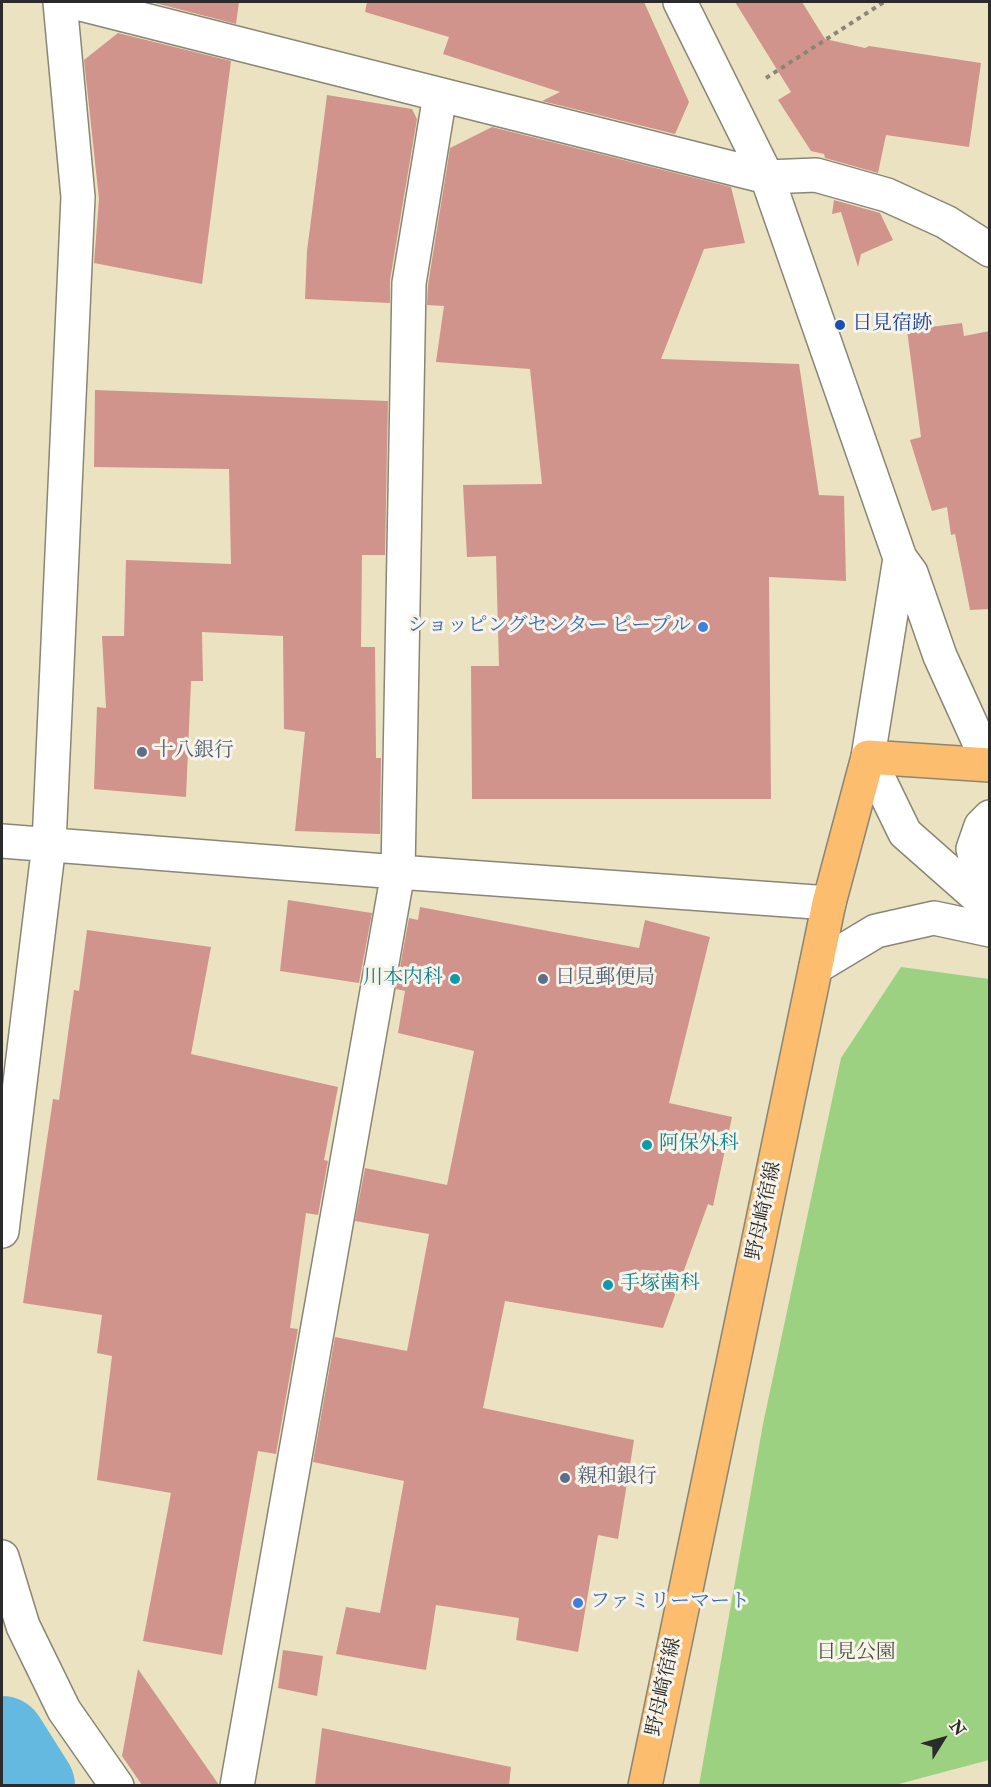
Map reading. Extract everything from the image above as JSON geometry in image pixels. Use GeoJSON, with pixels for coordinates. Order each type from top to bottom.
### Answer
{"type":"FeatureCollection","features":[{"type":"Feature","properties":{"kind":"main road"},"geometry":{"type":"LineString","coordinates":[[868,758],[989,765]]}},
{"type":"Feature","properties":{"kind":"main road","name":"野母崎宿線"},"geometry":{"type":"LineString","coordinates":[[645,1785],[829,903],[868,758]]}},
{"type":"Feature","properties":{"kind":"street"},"geometry":{"type":"LineString","coordinates":[[2,1231],[50,844],[78,197],[60,2]]}},
{"type":"Feature","properties":{"kind":"street"},"geometry":{"type":"LineString","coordinates":[[73,2],[767,177],[816,175],[887,195],[946,222],[990,250]]}},
{"type":"Feature","properties":{"kind":"street"},"geometry":{"type":"LineString","coordinates":[[680,2],[767,177],[900,558],[910,573],[940,656],[989,765]]}},
{"type":"Feature","properties":{"kind":"street"},"geometry":{"type":"LineString","coordinates":[[237,1785],[398,873],[409,283],[440,95]]}},
{"type":"Feature","properties":{"kind":"street"},"geometry":{"type":"LineString","coordinates":[[900,558],[868,758],[905,833],[990,908]]}},
{"type":"Feature","properties":{"kind":"street"},"geometry":{"type":"LineString","coordinates":[[966,887],[981,876],[973,849],[981,826],[990,817]]}},
{"type":"Feature","properties":{"kind":"street"},"geometry":{"type":"LineString","coordinates":[[2,841],[398,873],[829,903]]}},
{"type":"Feature","properties":{"kind":"street"},"geometry":{"type":"LineString","coordinates":[[816,967],[876,931],[933,918],[990,930]]}},
{"type":"Feature","properties":{"kind":"street"},"geometry":{"type":"LineString","coordinates":[[2,1557],[23,1626],[64,1710],[117,1785]]}},
{"type":"Feature","properties":{"kind":"path"},"geometry":{"type":"LineString","coordinates":[[730,101],[884,2]]}},
{"type":"Feature","properties":{"kind":"green space","name":"日見公園"},"geometry":{"type":"Polygon","coordinates":[[[901,967],[989,979],[989,1760],[895,1785],[699,1785],[763,1424],[841,1058],[901,967]]]}},
{"type":"Feature","properties":{"kind":"building"},"geometry":{"type":"Polygon","coordinates":[[[239,2],[236,24],[155,3],[239,2]]]}},
{"type":"Feature","properties":{"kind":"building"},"geometry":{"type":"Polygon","coordinates":[[[367,2],[644,2],[689,102],[675,134],[542,101],[560,92],[443,54],[449,37],[365,12],[367,2]]]}},
{"type":"Feature","properties":{"kind":"building"},"geometry":{"type":"Polygon","coordinates":[[[735,2],[802,2],[825,39],[865,48],[869,46],[981,63],[969,147],[886,135],[878,173],[825,158],[824,154],[811,151],[778,100],[791,92],[735,2]]]}},
{"type":"Feature","properties":{"kind":"building"},"geometry":{"type":"Polygon","coordinates":[[[118,33],[231,61],[202,284],[94,263],[99,199],[84,60],[118,33]]]}},
{"type":"Feature","properties":{"kind":"building"},"geometry":{"type":"Polygon","coordinates":[[[327,95],[412,109],[417,119],[390,280],[390,303],[305,299],[307,251],[327,95]]]}},
{"type":"Feature","properties":{"kind":"building"},"geometry":{"type":"Polygon","coordinates":[[[492,127],[731,187],[745,243],[704,249],[661,359],[799,364],[819,495],[844,496],[846,581],[769,577],[771,799],[472,799],[471,666],[499,666],[496,556],[467,557],[463,485],[542,484],[530,369],[436,362],[444,306],[427,305],[428,285],[450,148],[492,127]]]}},
{"type":"Feature","properties":{"kind":"building"},"geometry":{"type":"Polygon","coordinates":[[[834,200],[880,213],[893,240],[861,254],[858,267],[841,212],[832,214],[834,200]]]}},
{"type":"Feature","properties":{"kind":"building"},"geometry":{"type":"Polygon","coordinates":[[[962,323],[964,336],[990,331],[990,609],[970,610],[955,534],[951,535],[947,507],[932,511],[910,440],[921,437],[907,330],[962,323]]]}},
{"type":"Feature","properties":{"kind":"building"},"geometry":{"type":"Polygon","coordinates":[[[95,390],[388,401],[385,555],[362,555],[361,647],[375,647],[376,758],[381,758],[380,834],[295,831],[305,732],[284,729],[283,636],[202,632],[203,681],[191,681],[186,797],[94,789],[97,707],[106,708],[102,636],[124,636],[126,560],[231,564],[229,469],[94,467],[95,390]]]}},
{"type":"Feature","properties":{"kind":"building"},"geometry":{"type":"Polygon","coordinates":[[[288,900],[372,913],[359,983],[280,971],[288,900]]]}},
{"type":"Feature","properties":{"kind":"building"},"geometry":{"type":"Polygon","coordinates":[[[420,907],[639,948],[645,920],[710,937],[669,1103],[732,1117],[713,1206],[708,1204],[663,1328],[505,1301],[483,1408],[634,1440],[618,1539],[598,1535],[578,1652],[516,1640],[519,1618],[436,1605],[426,1670],[336,1654],[346,1607],[380,1613],[404,1481],[313,1462],[335,1337],[407,1351],[429,1234],[355,1221],[365,1168],[447,1185],[474,1051],[398,1033],[405,991],[396,989],[409,918],[418,920],[420,907]]]}},
{"type":"Feature","properties":{"kind":"building"},"geometry":{"type":"Polygon","coordinates":[[[87,930],[211,947],[191,1054],[338,1087],[324,1160],[328,1161],[318,1215],[306,1213],[290,1328],[298,1329],[276,1454],[258,1451],[222,1655],[143,1641],[171,1493],[97,1480],[112,1356],[97,1353],[102,1315],[23,1303],[53,1099],[59,1100],[74,990],[79,991],[87,930]]]}},
{"type":"Feature","properties":{"kind":"building"},"geometry":{"type":"Polygon","coordinates":[[[283,1650],[323,1656],[317,1696],[278,1688],[283,1650]]]}},
{"type":"Feature","properties":{"kind":"building"},"geometry":{"type":"Polygon","coordinates":[[[138,1669],[219,1785],[142,1785],[122,1756],[138,1669]]]}},
{"type":"Feature","properties":{"kind":"building"},"geometry":{"type":"Polygon","coordinates":[[[322,1728],[511,1767],[509,1785],[315,1785],[322,1728]]]}},
{"type":"Feature","properties":{"kind":"waterway"},"geometry":{"type":"LineString","coordinates":[[2,1740],[31,1786]]}},
{"type":"Feature","properties":{"kind":"place","name":"日見宿跡"},"geometry":{"type":"Point","coordinates":[840,325]}},
{"type":"Feature","properties":{"kind":"place","name":"ショッピングセンター ピープル"},"geometry":{"type":"Point","coordinates":[703,627]}},
{"type":"Feature","properties":{"kind":"place","name":"十八銀行"},"geometry":{"type":"Point","coordinates":[142,752]}},
{"type":"Feature","properties":{"kind":"place","name":"川本内科"},"geometry":{"type":"Point","coordinates":[455,979]}},
{"type":"Feature","properties":{"kind":"place","name":"日見郵便局"},"geometry":{"type":"Point","coordinates":[543,979]}},
{"type":"Feature","properties":{"kind":"place","name":"阿保外科"},"geometry":{"type":"Point","coordinates":[647,1145]}},
{"type":"Feature","properties":{"kind":"place","name":"手塚歯科"},"geometry":{"type":"Point","coordinates":[608,1285]}},
{"type":"Feature","properties":{"kind":"place","name":"親和銀行"},"geometry":{"type":"Point","coordinates":[565,1478]}},
{"type":"Feature","properties":{"kind":"place","name":"ファミリーマート"},"geometry":{"type":"Point","coordinates":[578,1603]}}]}
